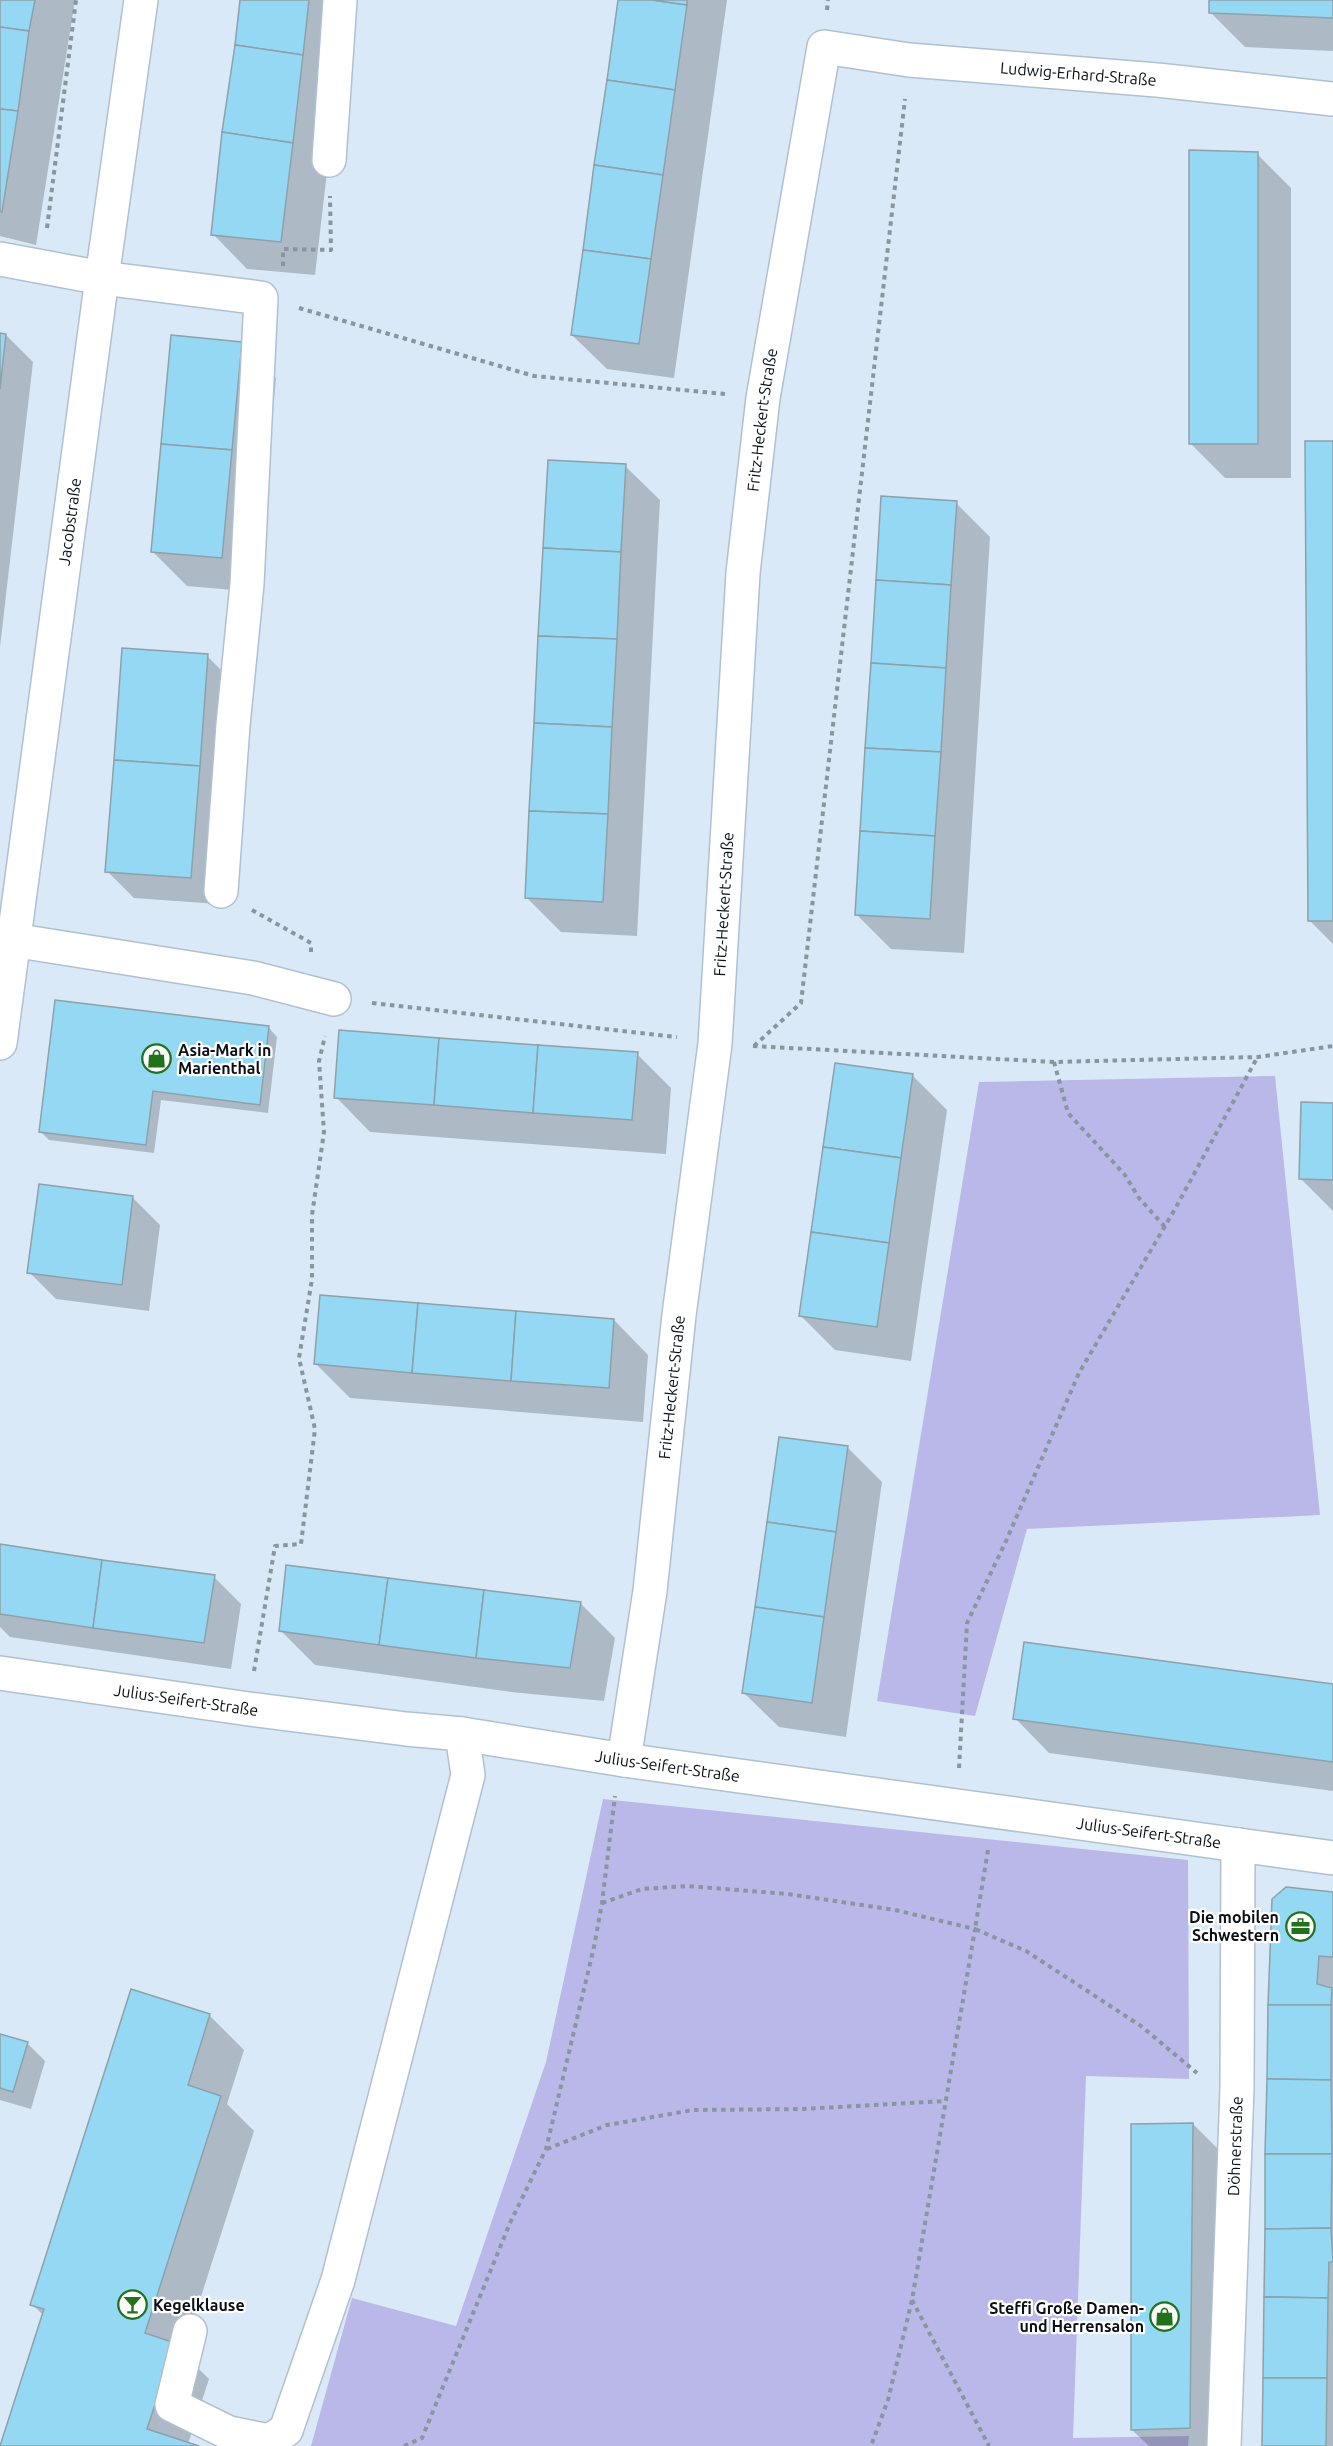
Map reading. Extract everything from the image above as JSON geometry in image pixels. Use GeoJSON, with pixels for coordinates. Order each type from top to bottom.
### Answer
{"type":"FeatureCollection","features":[{"type":"Feature","properties":{"kind":"street","name":"Jacobstraße"},"geometry":{"type":"LineString","coordinates":[[0,1043],[8,939],[141,0]]}},
{"type":"Feature","properties":{"kind":"street"},"geometry":{"type":"LineString","coordinates":[[329,160],[340,0]]}},
{"type":"Feature","properties":{"kind":"street","name":"Ludwig-Erhard-Straße"},"geometry":{"type":"LineString","coordinates":[[824,47],[909,60],[1157,80],[1333,99]]}},
{"type":"Feature","properties":{"kind":"street","name":"Fritz-Heckert-Straße"},"geometry":{"type":"LineString","coordinates":[[624,1760],[650,1591],[679,1315],[716,1044],[743,573],[763,398],[824,47]]}},
{"type":"Feature","properties":{"kind":"street"},"geometry":{"type":"LineString","coordinates":[[0,259],[102,278],[261,298],[247,584],[233,725],[221,891]]}},
{"type":"Feature","properties":{"kind":"street"},"geometry":{"type":"LineString","coordinates":[[8,939],[253,978],[334,999]]}},
{"type":"Feature","properties":{"kind":"street","name":"Julius-Seifert-Straße"},"geometry":{"type":"LineString","coordinates":[[0,1673],[249,1709],[462,1734],[624,1760],[1333,1858]]}},
{"type":"Feature","properties":{"kind":"street"},"geometry":{"type":"LineString","coordinates":[[190,2331],[172,2405],[229,2433],[269,2441],[286,2430],[338,2280],[468,1775],[462,1734]]}},
{"type":"Feature","properties":{"kind":"street","name":"Döhnerstraße"},"geometry":{"type":"LineString","coordinates":[[1224,2446],[1237,2088],[1238,1845]]}},
{"type":"Feature","properties":{"kind":"path"},"geometry":{"type":"LineString","coordinates":[[42,266],[76,0]]}},
{"type":"Feature","properties":{"kind":"path"},"geometry":{"type":"LineString","coordinates":[[753,1046],[801,1003],[909,60]]}},
{"type":"Feature","properties":{"kind":"path"},"geometry":{"type":"LineString","coordinates":[[283,268],[283,249],[331,250],[329,160]]}},
{"type":"Feature","properties":{"kind":"path"},"geometry":{"type":"LineString","coordinates":[[261,298],[534,376],[763,398]]}},
{"type":"Feature","properties":{"kind":"path"},"geometry":{"type":"LineString","coordinates":[[262,916],[311,943]]}},
{"type":"Feature","properties":{"kind":"path"},"geometry":{"type":"LineString","coordinates":[[249,1709],[275,1546],[301,1544],[315,1430],[299,1358],[312,1279],[312,1215],[324,1132],[319,1061],[334,999],[648,1033],[716,1044],[1054,1062],[1258,1057],[1333,1046]]}},
{"type":"Feature","properties":{"kind":"path"},"geometry":{"type":"LineString","coordinates":[[956,1806],[967,1623],[1006,1541],[1078,1373],[1165,1227],[1258,1057]]}},
{"type":"Feature","properties":{"kind":"path"},"geometry":{"type":"LineString","coordinates":[[1054,1062],[1068,1113],[1125,1175],[1139,1198],[1165,1227]]}},
{"type":"Feature","properties":{"kind":"path"},"geometry":{"type":"LineString","coordinates":[[404,2446],[422,2438],[510,2223],[546,2149],[594,1947],[602,1903],[613,1803],[624,1760]]}},
{"type":"Feature","properties":{"kind":"path"},"geometry":{"type":"LineString","coordinates":[[871,2446],[888,2400],[912,2300],[994,1812]]}},
{"type":"Feature","properties":{"kind":"path"},"geometry":{"type":"LineString","coordinates":[[602,1903],[642,1889],[698,1887],[788,1894],[895,1910],[975,1929],[1026,1951],[1141,2026],[1198,2074],[1237,2088]]}},
{"type":"Feature","properties":{"kind":"path"},"geometry":{"type":"LineString","coordinates":[[546,2149],[607,2126],[693,2110],[804,2109],[945,2101]]}},
{"type":"Feature","properties":{"kind":"path"},"geometry":{"type":"LineString","coordinates":[[912,2300],[989,2446]]}},
{"type":"Feature","properties":{"kind":"shaded area"},"geometry":{"type":"Polygon","coordinates":[[[1275,1076],[1320,1515],[1027,1529],[975,1716],[877,1701],[979,1082],[1275,1076]]]}},
{"type":"Feature","properties":{"kind":"shaded area"},"geometry":{"type":"Polygon","coordinates":[[[603,1799],[1188,1860],[1189,2079],[1086,2076],[1073,2438],[1189,2436],[1188,2446],[311,2446],[352,2298],[456,2326],[546,2062],[603,1799]]]}},
{"type":"Feature","properties":{"kind":"building"},"geometry":{"type":"Polygon","coordinates":[[[0,0],[35,0],[29,31],[0,27],[0,0]]]}},
{"type":"Feature","properties":{"kind":"building"},"geometry":{"type":"Polygon","coordinates":[[[240,0],[309,0],[303,55],[235,45],[240,0]]]}},
{"type":"Feature","properties":{"kind":"building"},"geometry":{"type":"Polygon","coordinates":[[[618,0],[652,0],[687,5],[675,90],[607,80],[618,0]]]}},
{"type":"Feature","properties":{"kind":"building"},"geometry":{"type":"Polygon","coordinates":[[[652,0],[687,0],[687,5],[652,0]]]}},
{"type":"Feature","properties":{"kind":"building"},"geometry":{"type":"Polygon","coordinates":[[[1209,0],[1333,0],[1333,18],[1209,13],[1209,0]]]}},
{"type":"Feature","properties":{"kind":"building"},"geometry":{"type":"Polygon","coordinates":[[[0,27],[29,31],[18,111],[0,109],[0,27]]]}},
{"type":"Feature","properties":{"kind":"building"},"geometry":{"type":"Polygon","coordinates":[[[235,45],[303,55],[293,143],[222,132],[235,45]]]}},
{"type":"Feature","properties":{"kind":"building"},"geometry":{"type":"Polygon","coordinates":[[[607,80],[675,90],[663,175],[594,165],[607,80]]]}},
{"type":"Feature","properties":{"kind":"building"},"geometry":{"type":"Polygon","coordinates":[[[0,109],[18,111],[2,212],[0,211],[0,109]]]}},
{"type":"Feature","properties":{"kind":"building"},"geometry":{"type":"Polygon","coordinates":[[[222,132],[293,143],[281,242],[211,235],[222,132]]]}},
{"type":"Feature","properties":{"kind":"building"},"geometry":{"type":"Polygon","coordinates":[[[1189,150],[1258,152],[1258,444],[1189,444],[1189,150]]]}},
{"type":"Feature","properties":{"kind":"building"},"geometry":{"type":"Polygon","coordinates":[[[594,165],[663,175],[651,259],[583,250],[594,165]]]}},
{"type":"Feature","properties":{"kind":"building"},"geometry":{"type":"Polygon","coordinates":[[[583,250],[651,259],[639,344],[571,335],[583,250]]]}},
{"type":"Feature","properties":{"kind":"building"},"geometry":{"type":"Polygon","coordinates":[[[0,333],[6,334],[0,389],[0,333]]]}},
{"type":"Feature","properties":{"kind":"building"},"geometry":{"type":"Polygon","coordinates":[[[171,335],[242,342],[232,450],[161,444],[171,335]]]}},
{"type":"Feature","properties":{"kind":"building"},"geometry":{"type":"Polygon","coordinates":[[[1305,441],[1333,441],[1333,921],[1308,921],[1305,441]]]}},
{"type":"Feature","properties":{"kind":"building"},"geometry":{"type":"Polygon","coordinates":[[[161,444],[232,450],[222,558],[151,552],[161,444]]]}},
{"type":"Feature","properties":{"kind":"building"},"geometry":{"type":"Polygon","coordinates":[[[548,460],[626,464],[621,552],[543,548],[548,460]]]}},
{"type":"Feature","properties":{"kind":"building"},"geometry":{"type":"Polygon","coordinates":[[[881,496],[957,501],[951,585],[876,580],[881,496]]]}},
{"type":"Feature","properties":{"kind":"building"},"geometry":{"type":"Polygon","coordinates":[[[543,548],[621,552],[617,639],[538,636],[543,548]]]}},
{"type":"Feature","properties":{"kind":"building"},"geometry":{"type":"Polygon","coordinates":[[[876,580],[951,585],[946,668],[871,663],[876,580]]]}},
{"type":"Feature","properties":{"kind":"building"},"geometry":{"type":"Polygon","coordinates":[[[538,636],[617,639],[612,727],[534,723],[538,636]]]}},
{"type":"Feature","properties":{"kind":"building"},"geometry":{"type":"Polygon","coordinates":[[[122,648],[208,654],[200,766],[114,760],[122,648]]]}},
{"type":"Feature","properties":{"kind":"building"},"geometry":{"type":"Polygon","coordinates":[[[871,663],[946,668],[941,752],[865,748],[871,663]]]}},
{"type":"Feature","properties":{"kind":"building"},"geometry":{"type":"Polygon","coordinates":[[[534,723],[612,727],[608,814],[529,811],[534,723]]]}},
{"type":"Feature","properties":{"kind":"building"},"geometry":{"type":"Polygon","coordinates":[[[865,748],[941,752],[935,836],[860,831],[865,748]]]}},
{"type":"Feature","properties":{"kind":"building"},"geometry":{"type":"Polygon","coordinates":[[[114,760],[200,766],[191,878],[105,872],[114,760]]]}},
{"type":"Feature","properties":{"kind":"building"},"geometry":{"type":"Polygon","coordinates":[[[529,811],[608,814],[603,902],[525,898],[529,811]]]}},
{"type":"Feature","properties":{"kind":"building"},"geometry":{"type":"Polygon","coordinates":[[[860,831],[935,836],[930,919],[855,915],[860,831]]]}},
{"type":"Feature","properties":{"kind":"building","name":"Asia-Mark in Marienthal"},"geometry":{"type":"Polygon","coordinates":[[[55,1000],[269,1026],[260,1105],[153,1091],[146,1145],[39,1132],[55,1000]]]}},
{"type":"Feature","properties":{"kind":"building"},"geometry":{"type":"Polygon","coordinates":[[[339,1030],[439,1038],[434,1105],[334,1098],[339,1030]]]}},
{"type":"Feature","properties":{"kind":"building"},"geometry":{"type":"Polygon","coordinates":[[[439,1038],[538,1045],[533,1113],[434,1105],[439,1038]]]}},
{"type":"Feature","properties":{"kind":"building"},"geometry":{"type":"Polygon","coordinates":[[[538,1045],[638,1052],[632,1120],[533,1113],[538,1045]]]}},
{"type":"Feature","properties":{"kind":"building"},"geometry":{"type":"Polygon","coordinates":[[[835,1063],[913,1074],[901,1158],[823,1147],[835,1063]]]}},
{"type":"Feature","properties":{"kind":"building"},"geometry":{"type":"Polygon","coordinates":[[[1301,1102],[1333,1103],[1333,1180],[1299,1179],[1301,1102]]]}},
{"type":"Feature","properties":{"kind":"building"},"geometry":{"type":"Polygon","coordinates":[[[823,1147],[901,1158],[889,1243],[811,1232],[823,1147]]]}},
{"type":"Feature","properties":{"kind":"building"},"geometry":{"type":"Polygon","coordinates":[[[39,1184],[133,1196],[122,1285],[27,1273],[39,1184]]]}},
{"type":"Feature","properties":{"kind":"building"},"geometry":{"type":"Polygon","coordinates":[[[811,1232],[889,1243],[877,1327],[799,1316],[811,1232]]]}},
{"type":"Feature","properties":{"kind":"building"},"geometry":{"type":"Polygon","coordinates":[[[320,1295],[418,1303],[412,1373],[314,1364],[320,1295]]]}},
{"type":"Feature","properties":{"kind":"building"},"geometry":{"type":"Polygon","coordinates":[[[418,1303],[516,1311],[511,1381],[412,1373],[418,1303]]]}},
{"type":"Feature","properties":{"kind":"building"},"geometry":{"type":"Polygon","coordinates":[[[516,1311],[614,1319],[609,1388],[511,1381],[516,1311]]]}},
{"type":"Feature","properties":{"kind":"building"},"geometry":{"type":"Polygon","coordinates":[[[779,1437],[848,1446],[836,1532],[767,1522],[779,1437]]]}},
{"type":"Feature","properties":{"kind":"building"},"geometry":{"type":"Polygon","coordinates":[[[767,1522],[836,1532],[824,1617],[755,1607],[767,1522]]]}},
{"type":"Feature","properties":{"kind":"building"},"geometry":{"type":"Polygon","coordinates":[[[0,1544],[102,1560],[93,1628],[0,1614],[0,1544]]]}},
{"type":"Feature","properties":{"kind":"building"},"geometry":{"type":"Polygon","coordinates":[[[102,1560],[215,1575],[204,1643],[93,1628],[102,1560]]]}},
{"type":"Feature","properties":{"kind":"building"},"geometry":{"type":"Polygon","coordinates":[[[286,1565],[388,1578],[379,1645],[279,1631],[286,1565]]]}},
{"type":"Feature","properties":{"kind":"building"},"geometry":{"type":"Polygon","coordinates":[[[388,1578],[484,1590],[476,1658],[379,1645],[388,1578]]]}},
{"type":"Feature","properties":{"kind":"building"},"geometry":{"type":"Polygon","coordinates":[[[484,1590],[581,1602],[570,1668],[476,1658],[484,1590]]]}},
{"type":"Feature","properties":{"kind":"building"},"geometry":{"type":"Polygon","coordinates":[[[755,1607],[824,1617],[812,1703],[742,1693],[755,1607]]]}},
{"type":"Feature","properties":{"kind":"building"},"geometry":{"type":"Polygon","coordinates":[[[1024,1642],[1333,1684],[1333,1762],[1013,1719],[1024,1642]]]}},
{"type":"Feature","properties":{"kind":"building"},"geometry":{"type":"Polygon","coordinates":[[[1286,1887],[1333,1892],[1333,1957],[1319,1956],[1317,1984],[1332,1988],[1331,2005],[1268,2005],[1272,1899],[1286,1887]]]}},
{"type":"Feature","properties":{"kind":"building"},"geometry":{"type":"Polygon","coordinates":[[[131,1989],[210,2014],[188,2085],[221,2096],[145,2333],[175,2343],[147,2429],[199,2446],[0,2446],[44,2309],[30,2305],[131,1989]]]}},
{"type":"Feature","properties":{"kind":"building"},"geometry":{"type":"Polygon","coordinates":[[[1268,2005],[1331,2005],[1331,2080],[1267,2079],[1268,2005]]]}},
{"type":"Feature","properties":{"kind":"building"},"geometry":{"type":"Polygon","coordinates":[[[0,2034],[28,2042],[13,2092],[0,2088],[0,2034]]]}},
{"type":"Feature","properties":{"kind":"building"},"geometry":{"type":"Polygon","coordinates":[[[1267,2079],[1331,2080],[1332,2154],[1265,2154],[1267,2079]]]}},
{"type":"Feature","properties":{"kind":"building"},"geometry":{"type":"Polygon","coordinates":[[[1193,2123],[1190,2428],[1131,2430],[1131,2124],[1193,2123]]]}},
{"type":"Feature","properties":{"kind":"building"},"geometry":{"type":"Polygon","coordinates":[[[1265,2154],[1332,2154],[1331,2228],[1265,2229],[1265,2154]]]}},
{"type":"Feature","properties":{"kind":"building"},"geometry":{"type":"Polygon","coordinates":[[[1331,2228],[1333,2262],[1329,2262],[1328,2298],[1264,2297],[1265,2229],[1331,2228]]]}},
{"type":"Feature","properties":{"kind":"building"},"geometry":{"type":"Polygon","coordinates":[[[1264,2297],[1328,2298],[1327,2378],[1263,2378],[1264,2297]]]}},
{"type":"Feature","properties":{"kind":"building"},"geometry":{"type":"Polygon","coordinates":[[[1263,2378],[1327,2378],[1326,2446],[1262,2446],[1263,2378]]]}},
{"type":"Feature","properties":{"kind":"place","name":"Asia-Mark in Marienthal"},"geometry":{"type":"Point","coordinates":[157,1059]}},
{"type":"Feature","properties":{"kind":"place","name":"Die mobilen Schwestern"},"geometry":{"type":"Point","coordinates":[1300,1926]}},
{"type":"Feature","properties":{"kind":"place","name":"Kegelklause"},"geometry":{"type":"Point","coordinates":[132,2305]}},
{"type":"Feature","properties":{"kind":"place","name":"Steffi Große Damen- und Herrensalon"},"geometry":{"type":"Point","coordinates":[1165,2317]}}]}
